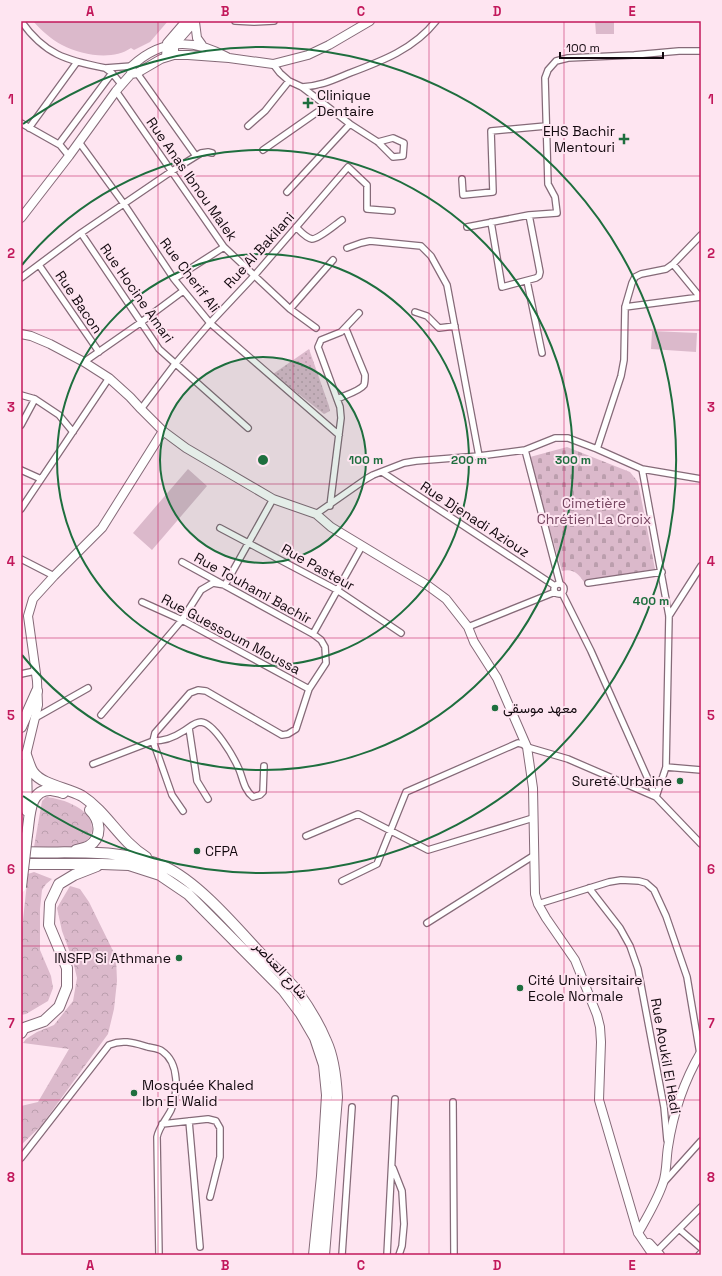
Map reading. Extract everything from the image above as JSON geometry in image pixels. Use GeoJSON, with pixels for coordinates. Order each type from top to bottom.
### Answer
{"type":"FeatureCollection","features":[{"type":"Feature","properties":{"kind":"highway"},"geometry":{"type":"LineString","coordinates":[[21,727],[37,686]]}},
{"type":"Feature","properties":{"kind":"highway"},"geometry":{"type":"LineString","coordinates":[[21,780],[26,755]]}},
{"type":"Feature","properties":{"kind":"highway"},"geometry":{"type":"LineString","coordinates":[[26,755],[27,834]]}},
{"type":"Feature","properties":{"kind":"highway"},"geometry":{"type":"LineString","coordinates":[[26,755],[33,772],[42,780],[82,796],[98,810],[130,846],[158,865]]}},
{"type":"Feature","properties":{"kind":"highway"},"geometry":{"type":"LineString","coordinates":[[21,888],[31,805],[36,795],[44,790],[59,791],[87,806],[96,816],[100,827],[96,838],[89,846],[68,853]]}},
{"type":"Feature","properties":{"kind":"highway"},"geometry":{"type":"LineString","coordinates":[[21,852],[100,853],[128,857],[165,867],[183,878],[210,901],[296,991],[313,1016],[327,1041],[335,1075],[337,1097],[324,1255]]}},
{"type":"Feature","properties":{"kind":"highway","name":"شارع العناصر"},"geometry":{"type":"LineString","coordinates":[[21,864],[129,865],[160,875],[188,894],[283,990],[301,1014],[315,1038],[324,1064],[327,1095],[322,1176],[314,1255]]}},
{"type":"Feature","properties":{"kind":"highway"},"geometry":{"type":"LineString","coordinates":[[21,1033],[24,1028],[44,1021],[59,1007],[67,987],[67,968],[49,925],[50,903],[59,884],[74,875],[102,864]]}},
{"type":"Feature","properties":{"kind":"main road"},"geometry":{"type":"LineString","coordinates":[[170,56],[170,45],[168,40],[186,21]]}},
{"type":"Feature","properties":{"kind":"main road"},"geometry":{"type":"LineString","coordinates":[[133,71],[170,56],[188,55],[229,58],[273,64],[308,55],[329,45],[370,21]]}},
{"type":"Feature","properties":{"kind":"main road"},"geometry":{"type":"LineString","coordinates":[[21,218],[144,56],[170,45],[195,22]]}},
{"type":"Feature","properties":{"kind":"main road"},"geometry":{"type":"LineString","coordinates":[[195,22],[197,38],[202,46]]}},
{"type":"Feature","properties":{"kind":"main road"},"geometry":{"type":"LineString","coordinates":[[170,45],[202,46],[229,58]]}},
{"type":"Feature","properties":{"kind":"main road"},"geometry":{"type":"LineString","coordinates":[[21,334],[31,336],[50,344],[84,362],[109,378],[130,396],[163,431],[186,448],[273,499],[316,514],[330,527],[427,585],[446,599],[468,627],[474,642],[497,678],[527,746],[533,788],[535,894],[538,904],[546,918],[575,960],[597,1015],[600,1027],[601,1042],[599,1100],[638,1233],[657,1254]]}},
{"type":"Feature","properties":{"kind":"main road"},"geometry":{"type":"LineString","coordinates":[[26,755],[38,705],[28,616],[33,599],[102,528],[163,431]]}},
{"type":"Feature","properties":{"kind":"main road"},"geometry":{"type":"LineString","coordinates":[[638,1233],[656,1201],[663,1182],[668,1146],[676,1112],[690,1072],[700,1053]]}},
{"type":"Feature","properties":{"kind":"street"},"geometry":{"type":"LineString","coordinates":[[21,21],[42,44],[64,58],[105,68],[133,71],[196,156]]}},
{"type":"Feature","properties":{"kind":"street"},"geometry":{"type":"LineString","coordinates":[[235,21],[274,21]]}},
{"type":"Feature","properties":{"kind":"street"},"geometry":{"type":"LineString","coordinates":[[302,87],[318,86],[387,59],[414,43],[423,36],[436,21]]}},
{"type":"Feature","properties":{"kind":"street"},"geometry":{"type":"LineString","coordinates":[[467,227],[529,215],[557,213],[555,197],[548,184],[545,78],[548,70],[556,61],[568,58],[701,51]]}},
{"type":"Feature","properties":{"kind":"street"},"geometry":{"type":"LineString","coordinates":[[29,128],[77,62]]}},
{"type":"Feature","properties":{"kind":"street"},"geometry":{"type":"LineString","coordinates":[[273,64],[289,81],[302,87],[350,124],[378,142],[393,156],[403,156],[404,143],[393,138],[378,142]]}},
{"type":"Feature","properties":{"kind":"street","name":"Rue Anas Ibnou Malek"},"geometry":{"type":"LineString","coordinates":[[105,68],[112,73],[119,87],[172,171],[224,247],[290,309],[316,328]]}},
{"type":"Feature","properties":{"kind":"street"},"geometry":{"type":"LineString","coordinates":[[59,144],[112,73]]}},
{"type":"Feature","properties":{"kind":"street"},"geometry":{"type":"LineString","coordinates":[[248,126],[265,111],[289,81]]}},
{"type":"Feature","properties":{"kind":"street"},"geometry":{"type":"LineString","coordinates":[[263,150],[326,106]]}},
{"type":"Feature","properties":{"kind":"street"},"geometry":{"type":"LineString","coordinates":[[21,123],[59,144],[69,156]]}},
{"type":"Feature","properties":{"kind":"street"},"geometry":{"type":"LineString","coordinates":[[287,192],[350,124]]}},
{"type":"Feature","properties":{"kind":"street"},"geometry":{"type":"LineString","coordinates":[[462,179],[463,195],[493,192],[491,131],[546,126]]}},
{"type":"Feature","properties":{"kind":"street","name":"Rue Cherif Ali"},"geometry":{"type":"LineString","coordinates":[[79,142],[124,204],[174,279],[210,323],[339,435]]}},
{"type":"Feature","properties":{"kind":"street"},"geometry":{"type":"LineString","coordinates":[[21,278],[81,233],[172,171],[196,156],[205,152],[212,153]]}},
{"type":"Feature","properties":{"kind":"street","name":"Rue Al Bakilani"},"geometry":{"type":"LineString","coordinates":[[141,409],[175,364],[210,323],[254,276],[348,167],[367,184],[367,209],[392,210]]}},
{"type":"Feature","properties":{"kind":"street"},"geometry":{"type":"LineString","coordinates":[[491,222],[502,287],[527,281],[539,276],[540,272],[529,215]]}},
{"type":"Feature","properties":{"kind":"street"},"geometry":{"type":"LineString","coordinates":[[296,227],[312,239],[342,220]]}},
{"type":"Feature","properties":{"kind":"street","name":"Rue Hocine Amari"},"geometry":{"type":"LineString","coordinates":[[81,233],[140,323],[159,348],[175,364],[248,428]]}},
{"type":"Feature","properties":{"kind":"street"},"geometry":{"type":"LineString","coordinates":[[597,448],[621,376],[624,360],[625,307],[632,283],[635,277],[642,274],[666,269],[673,264],[701,235]]}},
{"type":"Feature","properties":{"kind":"street"},"geometry":{"type":"LineString","coordinates":[[347,248],[370,241],[421,246],[431,256],[447,285],[479,456]]}},
{"type":"Feature","properties":{"kind":"street"},"geometry":{"type":"LineString","coordinates":[[174,279],[224,247]]}},
{"type":"Feature","properties":{"kind":"street"},"geometry":{"type":"LineString","coordinates":[[290,309],[333,260]]}},
{"type":"Feature","properties":{"kind":"street"},"geometry":{"type":"LineString","coordinates":[[673,264],[700,297]]}},
{"type":"Feature","properties":{"kind":"street","name":"Rue Bacon"},"geometry":{"type":"LineString","coordinates":[[39,265],[99,352]]}},
{"type":"Feature","properties":{"kind":"street"},"geometry":{"type":"LineString","coordinates":[[527,281],[542,353]]}},
{"type":"Feature","properties":{"kind":"street"},"geometry":{"type":"LineString","coordinates":[[84,362],[183,291]]}},
{"type":"Feature","properties":{"kind":"street"},"geometry":{"type":"LineString","coordinates":[[625,307],[700,297]]}},
{"type":"Feature","properties":{"kind":"street"},"geometry":{"type":"LineString","coordinates":[[415,312],[427,316],[439,328],[455,326]]}},
{"type":"Feature","properties":{"kind":"street"},"geometry":{"type":"LineString","coordinates":[[330,506],[341,418],[337,399],[318,348],[321,340],[346,329],[359,313]]}},
{"type":"Feature","properties":{"kind":"street"},"geometry":{"type":"LineString","coordinates":[[337,399],[360,388],[364,384],[365,380],[365,375],[346,329]]}},
{"type":"Feature","properties":{"kind":"street"},"geometry":{"type":"LineString","coordinates":[[21,509],[109,378]]}},
{"type":"Feature","properties":{"kind":"street"},"geometry":{"type":"LineString","coordinates":[[21,395],[35,399],[59,415],[73,432]]}},
{"type":"Feature","properties":{"kind":"street"},"geometry":{"type":"LineString","coordinates":[[21,425],[35,399]]}},
{"type":"Feature","properties":{"kind":"street"},"geometry":{"type":"LineString","coordinates":[[316,514],[330,506],[366,479],[404,463],[525,450],[555,438],[568,438],[597,448],[642,469],[701,479]]}},
{"type":"Feature","properties":{"kind":"street"},"geometry":{"type":"LineString","coordinates":[[525,450],[559,594],[562,593],[591,651],[656,797],[701,844]]}},
{"type":"Feature","properties":{"kind":"street"},"geometry":{"type":"LineString","coordinates":[[642,469],[669,616],[666,767],[656,797]]}},
{"type":"Feature","properties":{"kind":"street"},"geometry":{"type":"LineString","coordinates":[[21,470],[40,479]]}},
{"type":"Feature","properties":{"kind":"street","name":"Rue Djenadi Aziouz"},"geometry":{"type":"LineString","coordinates":[[382,472],[557,588]]}},
{"type":"Feature","properties":{"kind":"street"},"geometry":{"type":"LineString","coordinates":[[102,715],[182,620],[201,590],[213,583],[225,585],[273,499]]}},
{"type":"Feature","properties":{"kind":"street","name":"Rue Pasteur"},"geometry":{"type":"LineString","coordinates":[[220,528],[337,590],[401,633]]}},
{"type":"Feature","properties":{"kind":"street"},"geometry":{"type":"LineString","coordinates":[[183,811],[172,795],[153,740],[155,733],[190,693],[198,690],[206,691],[282,735],[288,734],[296,729],[309,689],[326,663],[325,647],[321,640],[313,634],[362,546]]}},
{"type":"Feature","properties":{"kind":"street"},"geometry":{"type":"LineString","coordinates":[[21,559],[54,576]]}},
{"type":"Feature","properties":{"kind":"street","name":"Rue Touhami Bachir"},"geometry":{"type":"LineString","coordinates":[[182,562],[313,634]]}},
{"type":"Feature","properties":{"kind":"street"},"geometry":{"type":"LineString","coordinates":[[669,616],[701,566]]}},
{"type":"Feature","properties":{"kind":"street"},"geometry":{"type":"LineString","coordinates":[[588,583],[662,572]]}},
{"type":"Feature","properties":{"kind":"street"},"geometry":{"type":"LineString","coordinates":[[468,627],[563,586],[564,589],[562,593]]}},
{"type":"Feature","properties":{"kind":"street","name":"Rue Guessoum Moussa"},"geometry":{"type":"LineString","coordinates":[[142,602],[182,620],[309,689]]}},
{"type":"Feature","properties":{"kind":"street"},"geometry":{"type":"LineString","coordinates":[[21,674],[35,671]]}},
{"type":"Feature","properties":{"kind":"street"},"geometry":{"type":"LineString","coordinates":[[35,718],[88,688]]}},
{"type":"Feature","properties":{"kind":"street"},"geometry":{"type":"LineString","coordinates":[[93,764],[153,740],[161,741],[169,739],[200,722],[206,724],[215,732],[232,755],[247,792],[252,797],[260,795],[263,792],[264,766]]}},
{"type":"Feature","properties":{"kind":"street"},"geometry":{"type":"LineString","coordinates":[[189,728],[197,781],[208,799]]}},
{"type":"Feature","properties":{"kind":"street"},"geometry":{"type":"LineString","coordinates":[[342,881],[377,864],[406,792],[518,744],[568,759],[656,797]]}},
{"type":"Feature","properties":{"kind":"street"},"geometry":{"type":"LineString","coordinates":[[666,767],[701,770]]}},
{"type":"Feature","properties":{"kind":"street"},"geometry":{"type":"LineString","coordinates":[[306,836],[358,814],[428,850],[533,818]]}},
{"type":"Feature","properties":{"kind":"street"},"geometry":{"type":"LineString","coordinates":[[427,923],[534,856]]}},
{"type":"Feature","properties":{"kind":"street"},"geometry":{"type":"LineString","coordinates":[[538,904],[609,882],[621,880],[646,883],[654,890],[666,916],[687,977],[700,1053]]}},
{"type":"Feature","properties":{"kind":"street","name":"Rue Aoukil El Hadi"},"geometry":{"type":"LineString","coordinates":[[590,888],[620,928],[630,946],[638,969],[664,1107],[668,1146]]}},
{"type":"Feature","properties":{"kind":"street"},"geometry":{"type":"LineString","coordinates":[[21,1158],[109,1045],[116,1042],[126,1041],[160,1050],[167,1055],[175,1070],[175,1092],[172,1108],[158,1131],[157,1137],[159,1255]]}},
{"type":"Feature","properties":{"kind":"street"},"geometry":{"type":"LineString","coordinates":[[387,1255],[395,1099]]}},
{"type":"Feature","properties":{"kind":"street"},"geometry":{"type":"LineString","coordinates":[[453,1102],[454,1255]]}},
{"type":"Feature","properties":{"kind":"street"},"geometry":{"type":"LineString","coordinates":[[342,1255],[352,1107]]}},
{"type":"Feature","properties":{"kind":"street"},"geometry":{"type":"LineString","coordinates":[[162,1124],[212,1119],[216,1121],[220,1128],[220,1157],[210,1197]]}},
{"type":"Feature","properties":{"kind":"street"},"geometry":{"type":"LineString","coordinates":[[189,1121],[200,1246]]}},
{"type":"Feature","properties":{"kind":"street"},"geometry":{"type":"LineString","coordinates":[[663,1182],[701,1141]]}},
{"type":"Feature","properties":{"kind":"street"},"geometry":{"type":"LineString","coordinates":[[392,1166],[402,1191],[404,1224],[402,1246],[398,1255]]}},
{"type":"Feature","properties":{"kind":"street"},"geometry":{"type":"LineString","coordinates":[[657,1254],[701,1207]]}},
{"type":"Feature","properties":{"kind":"street"},"geometry":{"type":"LineString","coordinates":[[679,1229],[701,1248]]}},
{"type":"Feature","properties":{"kind":"green space"},"geometry":{"type":"Polygon","coordinates":[[[33,21],[168,21],[150,42],[134,50],[131,48],[115,54],[97,55],[79,52],[62,45],[54,40],[33,21]]]}},
{"type":"Feature","properties":{"kind":"green space"},"geometry":{"type":"Polygon","coordinates":[[[595,21],[614,21],[614,34],[596,34],[595,21]]]}},
{"type":"Feature","properties":{"kind":"green space"},"geometry":{"type":"Polygon","coordinates":[[[652,331],[697,333],[696,352],[651,349],[652,331]]]}},
{"type":"Feature","properties":{"kind":"green space"},"geometry":{"type":"Polygon","coordinates":[[[309,349],[329,406],[330,411],[324,414],[273,374],[309,349]]]}},
{"type":"Feature","properties":{"kind":"green space","name":"Cimetière Chrétien La Croix"},"geometry":{"type":"Polygon","coordinates":[[[567,447],[630,472],[638,482],[655,569],[584,582],[575,572],[569,570],[562,571],[529,460],[530,457],[567,447]]]}},
{"type":"Feature","properties":{"kind":"green space"},"geometry":{"type":"Polygon","coordinates":[[[188,469],[207,486],[152,550],[133,533],[188,469]]]}},
{"type":"Feature","properties":{"kind":"green space"},"geometry":{"type":"Polygon","coordinates":[[[46,797],[69,803],[83,811],[91,823],[92,831],[86,841],[77,846],[65,848],[34,847],[42,801],[46,797]]]}},
{"type":"Feature","properties":{"kind":"green space"},"geometry":{"type":"Polygon","coordinates":[[[34,872],[52,879],[42,890],[40,909],[40,950],[51,976],[53,988],[48,1001],[26,1014],[21,1015],[21,938],[28,874],[34,872]]]}},
{"type":"Feature","properties":{"kind":"green space"},"geometry":{"type":"Polygon","coordinates":[[[70,886],[80,889],[89,902],[116,957],[117,981],[114,1009],[108,1034],[41,1126],[21,1145],[21,1106],[38,1102],[69,1049],[23,1043],[26,1039],[37,1032],[54,1025],[73,1001],[77,978],[73,961],[62,931],[57,908],[70,886]]]}},
{"type":"Feature","properties":{"kind":"place","name":"Clinique Dentaire"},"geometry":{"type":"Point","coordinates":[308,103]}},
{"type":"Feature","properties":{"kind":"place","name":"EHS Bachir Mentouri"},"geometry":{"type":"Point","coordinates":[624,139]}},
{"type":"Feature","properties":{"kind":"place","name":"معهد موسقى"},"geometry":{"type":"Point","coordinates":[495,708]}},
{"type":"Feature","properties":{"kind":"place","name":"Sureté Urbaine"},"geometry":{"type":"Point","coordinates":[680,781]}},
{"type":"Feature","properties":{"kind":"place","name":"CFPA"},"geometry":{"type":"Point","coordinates":[197,851]}},
{"type":"Feature","properties":{"kind":"place","name":"INSFP Si Athmane"},"geometry":{"type":"Point","coordinates":[179,958]}},
{"type":"Feature","properties":{"kind":"place","name":"Cité Universitaire Ecole Normale"},"geometry":{"type":"Point","coordinates":[520,988]}},
{"type":"Feature","properties":{"kind":"place","name":"Mosquée Khaled Ibn El Walid"},"geometry":{"type":"Point","coordinates":[134,1093]}}]}
